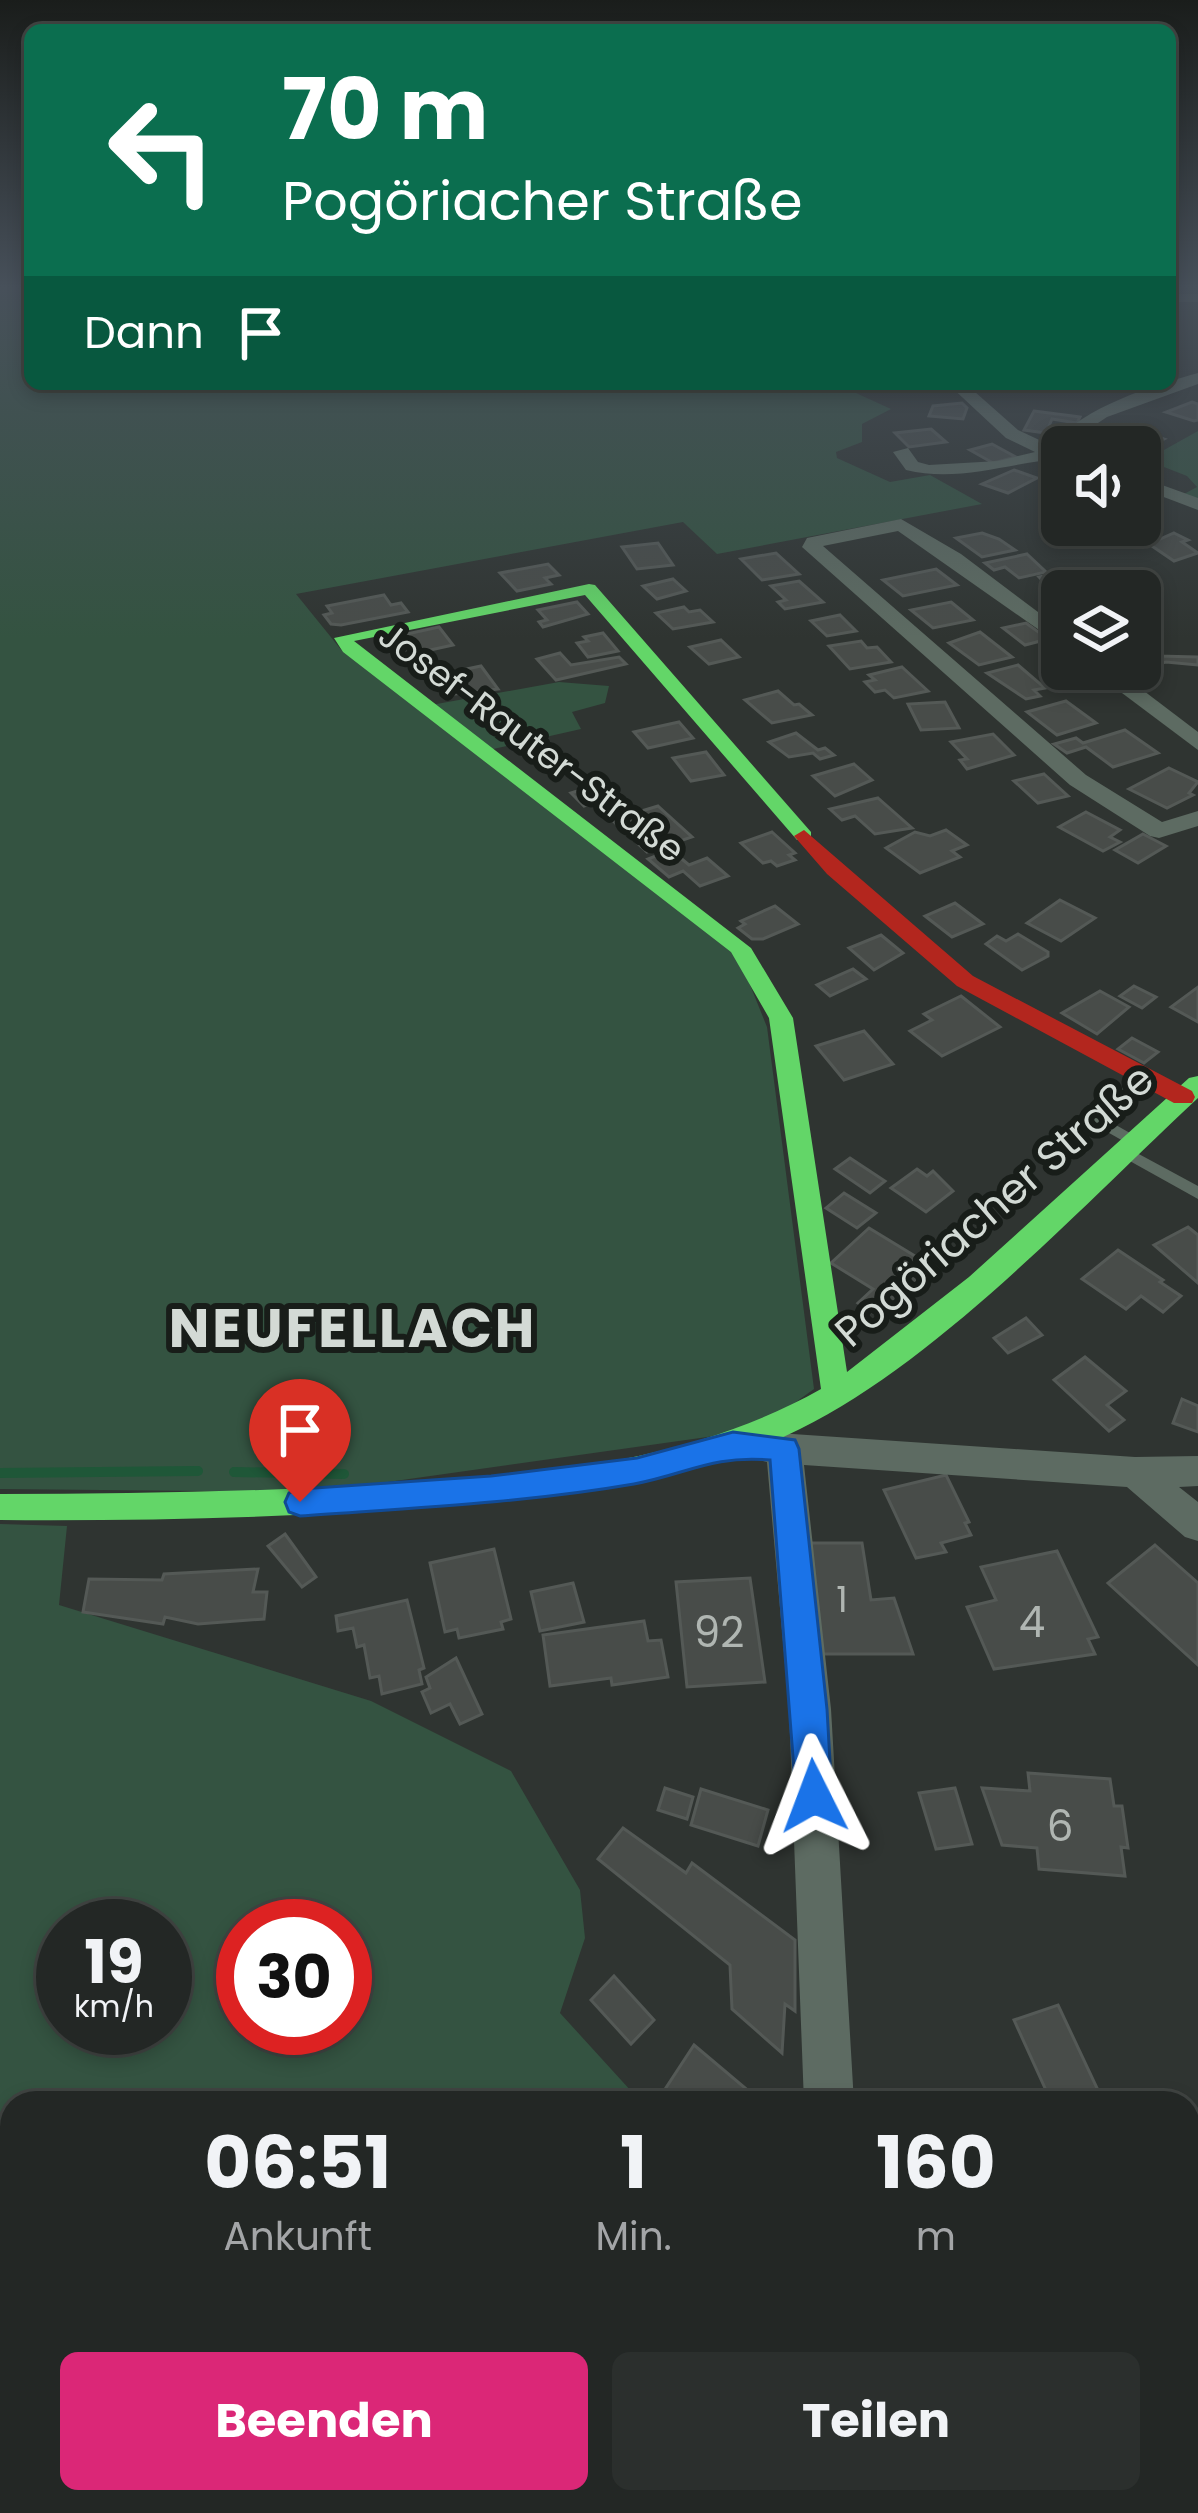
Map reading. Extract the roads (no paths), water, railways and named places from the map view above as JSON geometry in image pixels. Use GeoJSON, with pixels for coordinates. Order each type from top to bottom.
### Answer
{"type":"FeatureCollection","features":[{"type":"Feature","properties":{"kind":"street"},"geometry":{"type":"LineString","coordinates":[[978,403],[1012,434],[1041,448]]}},
{"type":"Feature","properties":{"kind":"street"},"geometry":{"type":"LineString","coordinates":[[1079,426],[1123,403]]}},
{"type":"Feature","properties":{"kind":"street"},"geometry":{"type":"LineString","coordinates":[[902,452],[912,466],[929,470],[1041,458]]}},
{"type":"Feature","properties":{"kind":"street"},"geometry":{"type":"LineString","coordinates":[[1161,490],[1198,504]]}},
{"type":"Feature","properties":{"kind":"street"},"geometry":{"type":"LineString","coordinates":[[1041,624],[919,533],[901,526],[814,542],[812,547],[1078,780],[1160,831],[1198,818]]}},
{"type":"Feature","properties":{"kind":"street","name":"Josef-Rauter-Straße"},"geometry":{"type":"LineString","coordinates":[[836,1395],[781,1018],[740,948],[349,648],[343,638],[589,590],[834,870],[965,981],[1191,1090]]}},
{"type":"Feature","properties":{"kind":"street"},"geometry":{"type":"LineString","coordinates":[[1129,690],[1198,743]]}},
{"type":"Feature","properties":{"kind":"street","name":"Pogöriacher Straße"},"geometry":{"type":"LineString","coordinates":[[0,1507],[205,1509],[491,1490],[637,1471],[733,1444],[836,1395],[948,1310],[1191,1090]]}},
{"type":"Feature","properties":{"kind":"street"},"geometry":{"type":"LineString","coordinates":[[733,1444],[1135,1472],[1198,1472]]}},
{"type":"Feature","properties":{"kind":"street"},"geometry":{"type":"LineString","coordinates":[[784,1449],[810,1709],[829,2091]]}},
{"type":"Feature","properties":{"kind":"street"},"geometry":{"type":"LineString","coordinates":[[1135,1472],[1198,1525]]}},
{"type":"Feature","properties":{"kind":"lane"},"geometry":{"type":"LineString","coordinates":[[1120,1091],[1089,1117],[1198,1193]]}},
{"type":"Feature","properties":{"kind":"waterway"},"geometry":{"type":"LineString","coordinates":[[0,1473],[198,1471]]}},
{"type":"Feature","properties":{"kind":"waterway"},"geometry":{"type":"LineString","coordinates":[[234,1472],[344,1474]]}},
{"type":"Feature","properties":{"kind":"district","name":"NEUFELLACH"},"geometry":{"type":"Point","coordinates":[353,1328]}}]}
